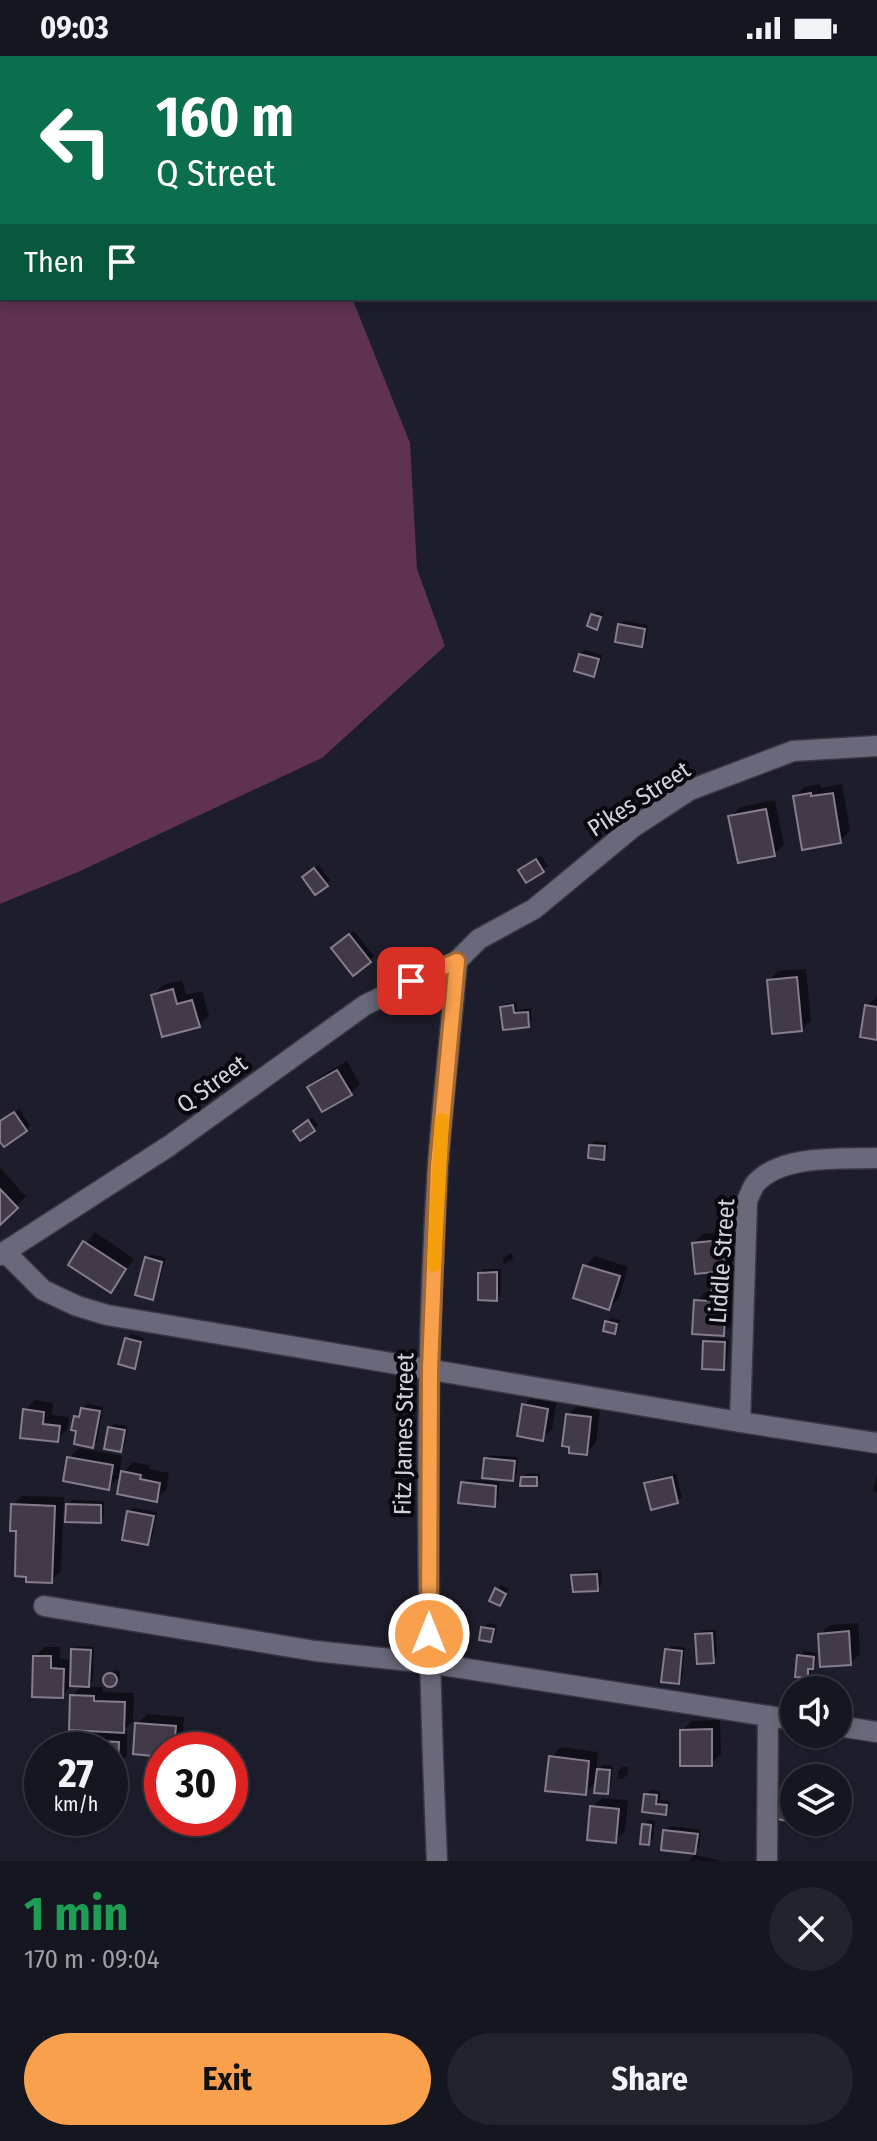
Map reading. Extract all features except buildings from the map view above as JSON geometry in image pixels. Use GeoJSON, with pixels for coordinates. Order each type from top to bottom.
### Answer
{"type":"FeatureCollection","features":[{"type":"Feature","properties":{"kind":"street","name":"Pikes Street"},"geometry":{"type":"LineString","coordinates":[[457,961],[479,939],[534,909],[632,828],[690,790],[793,751],[877,746]]}},
{"type":"Feature","properties":{"kind":"street","name":"Q Street"},"geometry":{"type":"LineString","coordinates":[[3,1253],[169,1146],[365,1005],[457,961]]}},
{"type":"Feature","properties":{"kind":"street","name":"Fitz James Street"},"geometry":{"type":"LineString","coordinates":[[437,1861],[429,1663],[430,1370],[438,1166],[457,961]]}},
{"type":"Feature","properties":{"kind":"street","name":"Liddle Street"},"geometry":{"type":"LineString","coordinates":[[740,1422],[747,1201],[755,1185],[771,1171],[806,1160],[877,1158]]}},
{"type":"Feature","properties":{"kind":"street"},"geometry":{"type":"LineString","coordinates":[[3,1253],[43,1290],[77,1306],[107,1315],[877,1443]]}},
{"type":"Feature","properties":{"kind":"street"},"geometry":{"type":"LineString","coordinates":[[44,1606],[315,1651],[429,1663],[780,1718]]}},
{"type":"Feature","properties":{"kind":"street"},"geometry":{"type":"LineString","coordinates":[[767,1861],[768,1716]]}},
{"type":"Feature","properties":{"kind":"street"},"geometry":{"type":"LineString","coordinates":[[852,1728],[877,1732]]}},
{"type":"Feature","properties":{"kind":"shaded area"},"geometry":{"type":"Polygon","coordinates":[[[0,300],[353,300],[410,443],[417,569],[445,646],[322,758],[78,872],[0,904],[0,300]]]}},
{"type":"Feature","properties":{"kind":"slow traffic"},"geometry":{"type":"LineString","coordinates":[[434,1265],[442,1120]]}},
{"type":"Feature","properties":{"kind":"route"},"geometry":{"type":"LineString","coordinates":[[411,981],[457,961],[438,1166],[430,1370],[429,1634]]}}]}
